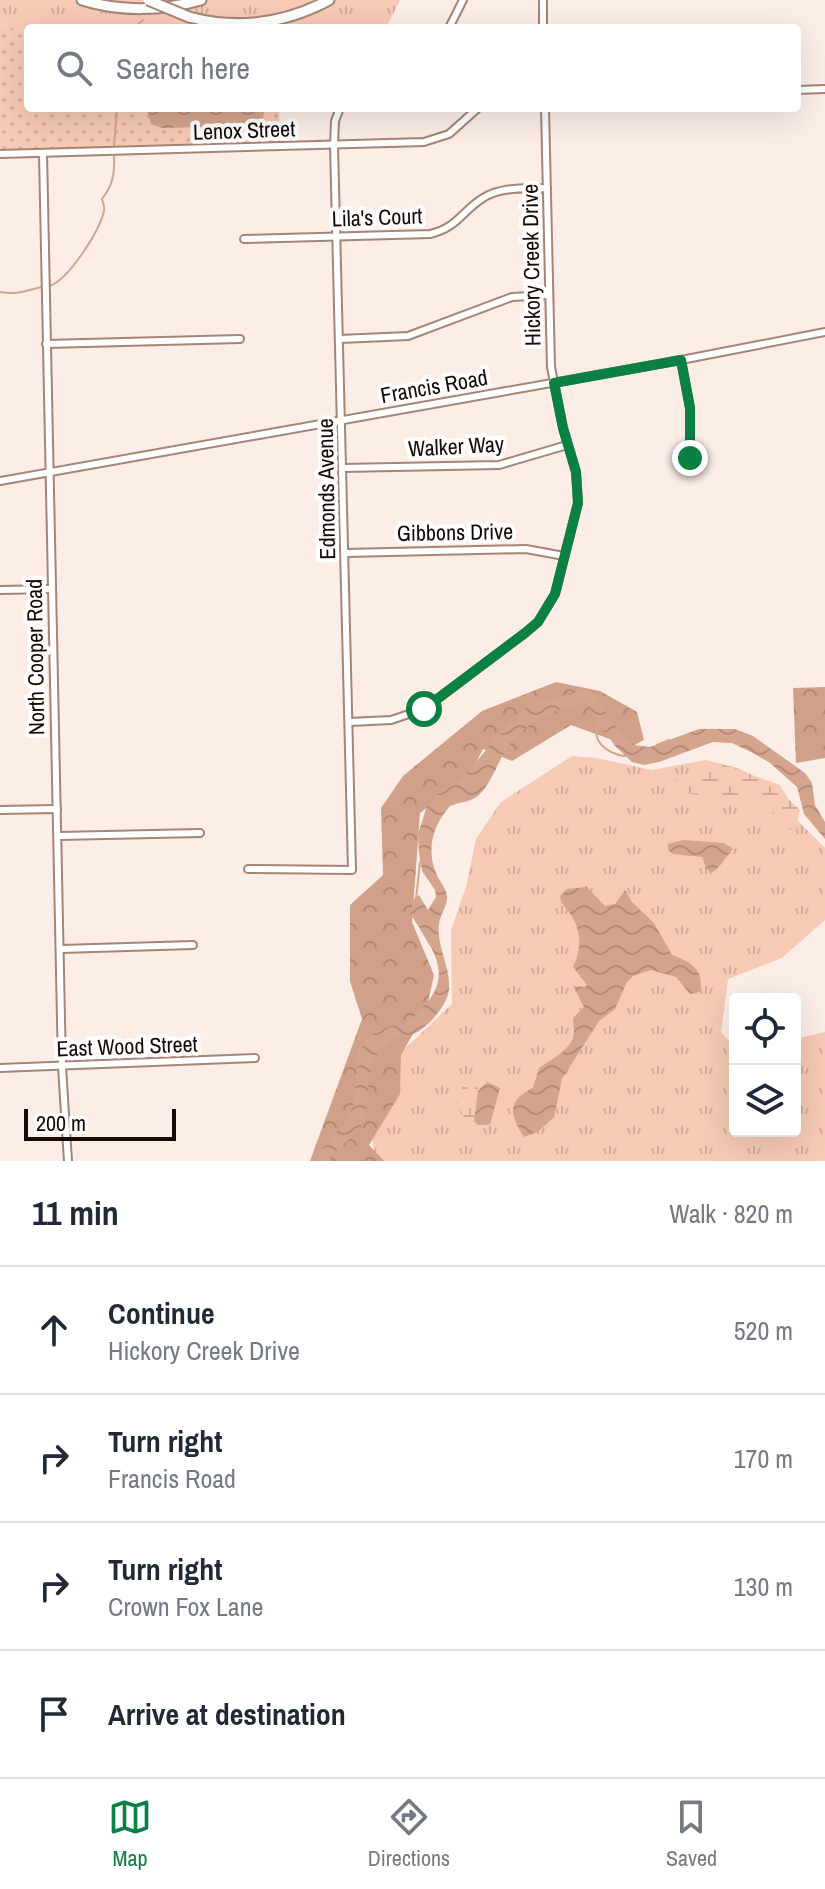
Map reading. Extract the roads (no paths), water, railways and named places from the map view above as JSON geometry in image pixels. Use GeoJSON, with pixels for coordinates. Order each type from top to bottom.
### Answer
{"type":"FeatureCollection","features":[{"type":"Feature","properties":{"kind":"highway"},"geometry":{"type":"LineString","coordinates":[[82,0],[151,9],[201,0]]}},
{"type":"Feature","properties":{"kind":"highway"},"geometry":{"type":"LineString","coordinates":[[148,0],[189,17],[223,24]]}},
{"type":"Feature","properties":{"kind":"highway"},"geometry":{"type":"LineString","coordinates":[[255,24],[295,16],[329,0]]}},
{"type":"Feature","properties":{"kind":"street"},"geometry":{"type":"LineString","coordinates":[[451,24],[463,0]]}},
{"type":"Feature","properties":{"kind":"street"},"geometry":{"type":"LineString","coordinates":[[543,0],[543,24]]}},
{"type":"Feature","properties":{"kind":"street"},"geometry":{"type":"LineString","coordinates":[[801,90],[825,89]]}},
{"type":"Feature","properties":{"kind":"street","name":"Edmonds Avenue"},"geometry":{"type":"LineString","coordinates":[[248,869],[352,870],[334,145],[338,112]]}},
{"type":"Feature","properties":{"kind":"street","name":"Lenox Street"},"geometry":{"type":"LineString","coordinates":[[0,154],[430,141],[454,131],[474,112]]}},
{"type":"Feature","properties":{"kind":"street","name":"Hickory Creek Drive"},"geometry":{"type":"LineString","coordinates":[[350,722],[391,720],[424,709],[538,622],[555,594],[578,503],[576,472],[554,383],[545,112]]}},
{"type":"Feature","properties":{"kind":"street","name":"North Cooper Road"},"geometry":{"type":"LineString","coordinates":[[43,153],[62,1067],[68,1161]]}},
{"type":"Feature","properties":{"kind":"street","name":"Lila's Court"},"geometry":{"type":"LineString","coordinates":[[244,239],[438,232],[454,224],[479,200],[493,193],[510,189],[547,188]]}},
{"type":"Feature","properties":{"kind":"street"},"geometry":{"type":"LineString","coordinates":[[340,339],[408,336],[512,297],[549,295]]}},
{"type":"Feature","properties":{"kind":"street","name":"Francis Road"},"geometry":{"type":"LineString","coordinates":[[0,481],[825,332]]}},
{"type":"Feature","properties":{"kind":"street"},"geometry":{"type":"LineString","coordinates":[[46,344],[240,339]]}},
{"type":"Feature","properties":{"kind":"street"},"geometry":{"type":"LineString","coordinates":[[681,360],[690,408],[690,458]]}},
{"type":"Feature","properties":{"kind":"street","name":"Walker Way"},"geometry":{"type":"LineString","coordinates":[[343,468],[499,465],[567,445]]}},
{"type":"Feature","properties":{"kind":"street","name":"Gibbons Drive"},"geometry":{"type":"LineString","coordinates":[[346,553],[526,549],[564,556]]}},
{"type":"Feature","properties":{"kind":"street"},"geometry":{"type":"LineString","coordinates":[[0,590],[52,589]]}},
{"type":"Feature","properties":{"kind":"street"},"geometry":{"type":"LineString","coordinates":[[0,810],[57,809]]}},
{"type":"Feature","properties":{"kind":"street"},"geometry":{"type":"LineString","coordinates":[[59,836],[200,833]]}},
{"type":"Feature","properties":{"kind":"street"},"geometry":{"type":"LineString","coordinates":[[61,949],[193,945]]}},
{"type":"Feature","properties":{"kind":"street","name":"East Wood Street"},"geometry":{"type":"LineString","coordinates":[[0,1068],[255,1058]]}},
{"type":"Feature","properties":{"kind":"water"},"geometry":{"type":"Polygon","coordinates":[[[148,112],[264,112],[263,123],[255,126],[162,128],[151,124],[148,112]]]}},
{"type":"Feature","properties":{"kind":"water"},"geometry":{"type":"Polygon","coordinates":[[[582,690],[593,691],[617,729],[633,745],[650,747],[699,729],[735,729],[753,736],[805,773],[812,783],[815,805],[825,822],[825,839],[804,814],[797,787],[770,763],[732,743],[713,742],[644,765],[632,762],[615,746],[586,704],[563,708],[540,719],[511,743],[479,795],[450,806],[439,821],[433,838],[432,855],[436,873],[447,895],[439,932],[449,981],[447,996],[440,1010],[423,1028],[384,1045],[370,1073],[364,1120],[328,1161],[318,1161],[323,1148],[353,1107],[359,1056],[367,1039],[380,1030],[410,1020],[433,994],[438,982],[436,959],[410,913],[414,899],[419,895],[428,910],[436,897],[435,890],[422,871],[419,853],[418,834],[427,806],[440,792],[460,781],[497,737],[529,706],[582,690]]]}},
{"type":"Feature","properties":{"kind":"water"},"geometry":{"type":"Polygon","coordinates":[[[683,840],[724,843],[733,849],[711,873],[702,857],[673,854],[668,850],[668,844],[683,840]]]}},
{"type":"Feature","properties":{"kind":"water"},"geometry":{"type":"Polygon","coordinates":[[[587,887],[605,906],[615,904],[625,890],[632,902],[654,923],[672,955],[685,960],[698,972],[700,992],[690,994],[676,977],[651,970],[633,976],[615,1009],[599,1021],[562,1079],[554,1117],[539,1131],[524,1137],[516,1123],[514,1104],[533,1088],[539,1068],[570,1043],[574,1031],[573,1018],[584,1007],[573,986],[587,985],[573,967],[578,953],[578,933],[560,896],[567,889],[587,887]]]}},
{"type":"Feature","properties":{"kind":"water"},"geometry":{"type":"Polygon","coordinates":[[[487,1082],[500,1088],[491,1121],[488,1125],[478,1125],[474,1121],[478,1091],[487,1082]]]}},
{"type":"Feature","properties":{"kind":"waterway"},"geometry":{"type":"LineString","coordinates":[[138,24],[143,20]]}},
{"type":"Feature","properties":{"kind":"waterway"},"geometry":{"type":"LineString","coordinates":[[114,147],[117,112]]}},
{"type":"Feature","properties":{"kind":"waterway"},"geometry":{"type":"LineString","coordinates":[[49,286],[74,265],[96,230],[104,211],[102,199],[112,178],[114,155]]}},
{"type":"Feature","properties":{"kind":"waterway"},"geometry":{"type":"LineString","coordinates":[[0,292],[17,293],[41,287]]}},
{"type":"Feature","properties":{"kind":"waterway"},"geometry":{"type":"LineString","coordinates":[[599,721],[598,740],[612,752],[625,756]]}},
{"type":"Feature","properties":{"kind":"waterway"},"geometry":{"type":"LineString","coordinates":[[501,733],[510,724]]}},
{"type":"Feature","properties":{"kind":"waterway"},"geometry":{"type":"LineString","coordinates":[[657,745],[669,740]]}},
{"type":"Feature","properties":{"kind":"waterway"},"geometry":{"type":"LineString","coordinates":[[416,899],[420,862]]}},
{"type":"Feature","properties":{"kind":"waterway"},"geometry":{"type":"LineString","coordinates":[[421,929],[430,944]]}},
{"type":"Feature","properties":{"kind":"waterway"},"geometry":{"type":"LineString","coordinates":[[358,1066],[359,1048],[365,1044]]}}]}
